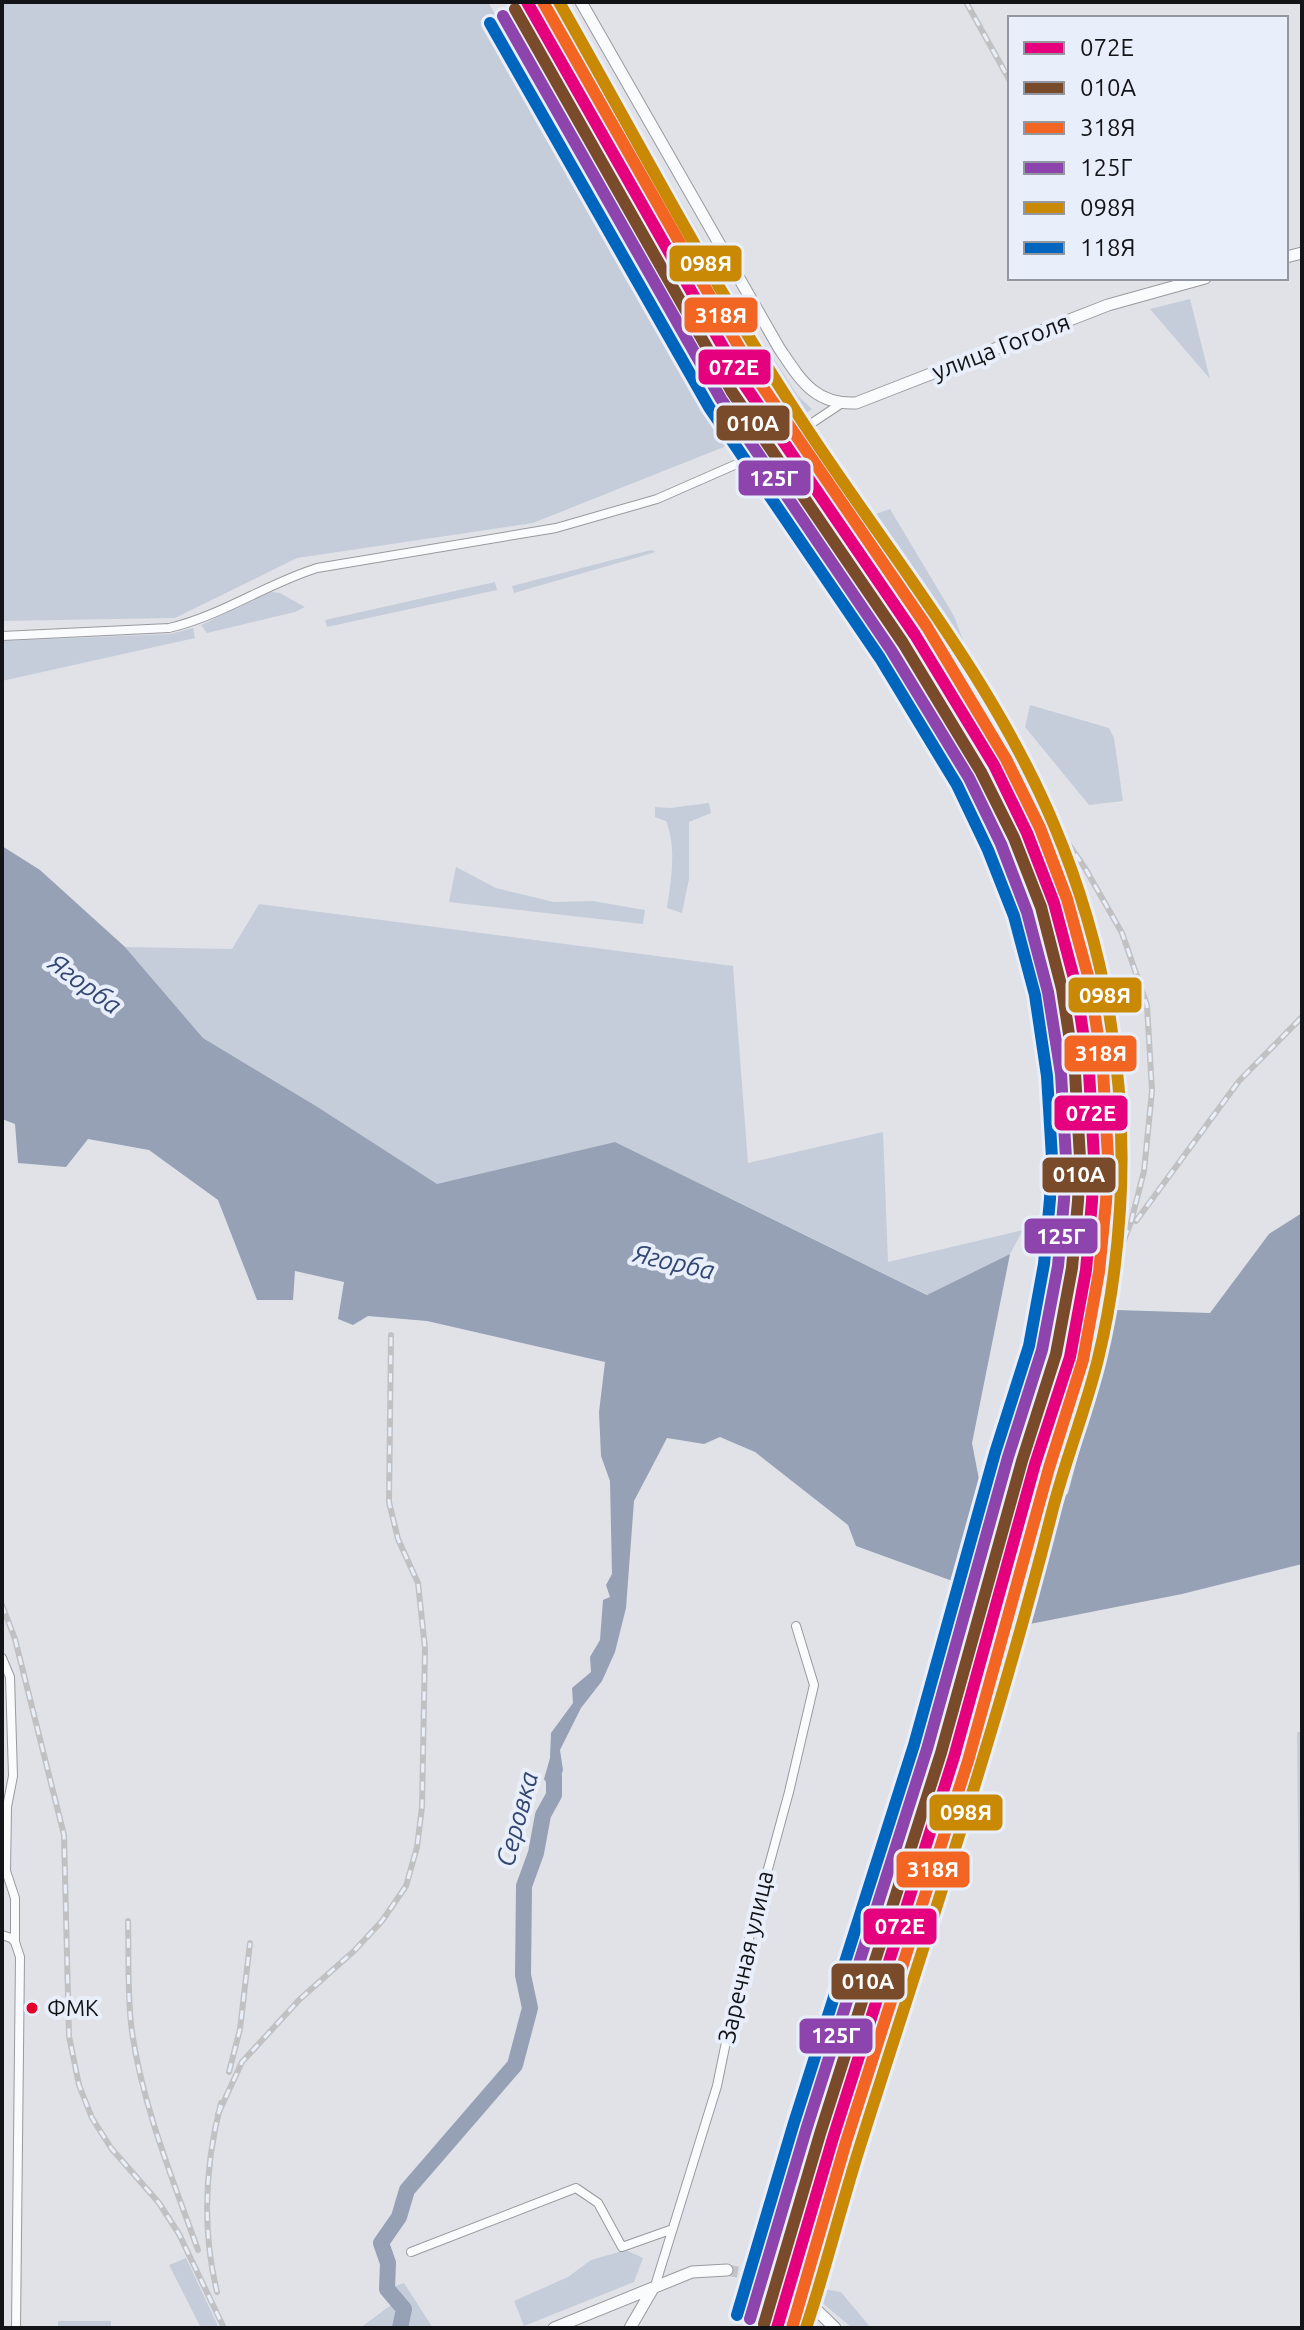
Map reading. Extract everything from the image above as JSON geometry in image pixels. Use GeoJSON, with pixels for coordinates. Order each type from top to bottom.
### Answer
{"type":"FeatureCollection","features":[{"type":"Feature","properties":{"kind":"street"},"geometry":{"type":"LineString","coordinates":[[581,2],[779,348],[815,393],[842,403]]}},
{"type":"Feature","properties":{"kind":"street","name":"улица Гоголя"},"geometry":{"type":"LineString","coordinates":[[803,429],[842,403],[856,403],[1108,305],[1198,280]]}},
{"type":"Feature","properties":{"kind":"street"},"geometry":{"type":"LineString","coordinates":[[2,636],[109,632],[194,622],[289,577],[317,568],[556,528],[657,499],[755,456]]}},
{"type":"Feature","properties":{"kind":"street","name":"Заречная улица"},"geometry":{"type":"LineString","coordinates":[[655,2286],[717,2086],[742,1964],[789,1792],[814,1685],[796,1626]]}},
{"type":"Feature","properties":{"kind":"street"},"geometry":{"type":"LineString","coordinates":[[2,1658],[10,1677],[13,1776],[7,1807],[6,1871],[15,1898],[15,1942],[20,1957],[16,2328]]}},
{"type":"Feature","properties":{"kind":"street"},"geometry":{"type":"LineString","coordinates":[[2,1935],[15,1942]]}},
{"type":"Feature","properties":{"kind":"street"},"geometry":{"type":"LineString","coordinates":[[411,2252],[576,2188],[598,2203],[622,2247],[670,2230]]}},
{"type":"Feature","properties":{"kind":"street"},"geometry":{"type":"LineString","coordinates":[[554,2328],[692,2272],[727,2270]]}},
{"type":"Feature","properties":{"kind":"street"},"geometry":{"type":"LineString","coordinates":[[630,2328],[645,2297],[655,2286]]}},
{"type":"Feature","properties":{"kind":"street"},"geometry":{"type":"LineString","coordinates":[[790,2289],[800,2294],[835,2328]]}},
{"type":"Feature","properties":{"kind":"shaded area"},"geometry":{"type":"Polygon","coordinates":[[[2,2],[488,2],[744,439],[533,523],[297,558],[175,618],[2,621],[2,2]]]}},
{"type":"Feature","properties":{"kind":"shaded area"},"geometry":{"type":"Polygon","coordinates":[[[558,2],[567,2],[751,324],[798,396],[812,409],[799,418],[558,2]]]}},
{"type":"Feature","properties":{"kind":"shaded area"},"geometry":{"type":"Polygon","coordinates":[[[1190,299],[1210,379],[1150,309],[1190,299]]]}},
{"type":"Feature","properties":{"kind":"shaded area"},"geometry":{"type":"Polygon","coordinates":[[[890,509],[954,616],[972,664],[962,671],[914,593],[859,520],[890,509]]]}},
{"type":"Feature","properties":{"kind":"shaded area"},"geometry":{"type":"Polygon","coordinates":[[[651,550],[656,552],[514,593],[512,586],[651,550]]]}},
{"type":"Feature","properties":{"kind":"shaded area"},"geometry":{"type":"Polygon","coordinates":[[[495,582],[497,590],[327,627],[325,620],[495,582]]]}},
{"type":"Feature","properties":{"kind":"shaded area"},"geometry":{"type":"Polygon","coordinates":[[[271,592],[280,593],[305,607],[207,633],[201,625],[271,592]]]}},
{"type":"Feature","properties":{"kind":"shaded area"},"geometry":{"type":"Polygon","coordinates":[[[193,628],[195,638],[2,681],[2,641],[170,634],[193,628]]]}},
{"type":"Feature","properties":{"kind":"shaded area"},"geometry":{"type":"Polygon","coordinates":[[[1030,705],[1109,728],[1114,738],[1123,801],[1089,805],[1025,727],[1030,705]]]}},
{"type":"Feature","properties":{"kind":"shaded area"},"geometry":{"type":"Polygon","coordinates":[[[709,803],[711,813],[689,822],[689,879],[682,913],[667,908],[671,842],[666,821],[655,817],[655,807],[709,803]]]}},
{"type":"Feature","properties":{"kind":"shaded area"},"geometry":{"type":"Polygon","coordinates":[[[456,867],[496,888],[554,902],[593,901],[645,910],[643,924],[449,902],[456,867]]]}},
{"type":"Feature","properties":{"kind":"shaded area"},"geometry":{"type":"Polygon","coordinates":[[[259,904],[733,966],[748,1163],[883,1132],[888,1262],[1023,1230],[1010,1254],[928,1295],[615,1142],[437,1185],[316,1106],[203,1038],[125,947],[232,949],[259,904]]]}},
{"type":"Feature","properties":{"kind":"shaded area"},"geometry":{"type":"Polygon","coordinates":[[[1297,1732],[1302,1732],[1302,2220],[1297,1732]]]}},
{"type":"Feature","properties":{"kind":"shaded area"},"geometry":{"type":"Polygon","coordinates":[[[626,2250],[643,2258],[634,2282],[524,2326],[514,2301],[568,2277],[591,2260],[626,2250]]]}},
{"type":"Feature","properties":{"kind":"shaded area"},"geometry":{"type":"Polygon","coordinates":[[[186,2258],[219,2328],[201,2328],[169,2265],[186,2258]]]}},
{"type":"Feature","properties":{"kind":"shaded area"},"geometry":{"type":"Polygon","coordinates":[[[404,2283],[433,2328],[405,2328],[409,2307],[390,2288],[404,2283]]]}},
{"type":"Feature","properties":{"kind":"shaded area"},"geometry":{"type":"Polygon","coordinates":[[[801,2285],[841,2292],[871,2328],[852,2328],[801,2285]]]}},
{"type":"Feature","properties":{"kind":"shaded area"},"geometry":{"type":"Polygon","coordinates":[[[395,2302],[400,2309],[396,2328],[360,2328],[395,2302]]]}},
{"type":"Feature","properties":{"kind":"shaded area"},"geometry":{"type":"Polygon","coordinates":[[[58,2321],[111,2321],[111,2328],[58,2328],[58,2321]]]}},
{"type":"Feature","properties":{"kind":"water","name":"Ягорба"},"geometry":{"type":"Polygon","coordinates":[[[2,846],[40,870],[125,947],[203,1038],[437,1184],[615,1142],[927,1295],[1010,1254],[972,1443],[982,1495],[1048,1513],[1068,1493],[1117,1310],[1210,1313],[1269,1234],[1302,1213],[1302,1564],[1182,1594],[1030,1624],[1009,1593],[958,1583],[856,1546],[848,1525],[755,1452],[720,1437],[704,1444],[667,1438],[634,1501],[626,1608],[615,1652],[602,1681],[581,1708],[560,1750],[563,1770],[554,1795],[544,1779],[550,1758],[551,1733],[573,1703],[572,1688],[591,1672],[590,1657],[600,1640],[603,1600],[610,1597],[606,1585],[612,1574],[610,1481],[601,1456],[599,1412],[605,1362],[427,1321],[368,1316],[353,1325],[338,1319],[344,1282],[295,1271],[293,1300],[257,1300],[218,1200],[149,1150],[88,1139],[66,1167],[18,1163],[15,1124],[2,1119],[2,846]]]}},
{"type":"Feature","properties":{"kind":"waterway","name":"Серовка"},"geometry":{"type":"LineString","coordinates":[[400,2328],[404,2309],[387,2289],[388,2263],[381,2243],[399,2217],[407,2190],[515,2065],[530,2008],[523,1975],[524,1886],[536,1853],[543,1815],[554,1795],[554,1776]]}},
{"type":"Feature","properties":{"kind":"tunnel"},"geometry":{"type":"LineString","coordinates":[[727,2270],[764,2277],[790,2289]]}},
{"type":"Feature","properties":{"kind":"railway"},"geometry":{"type":"LineString","coordinates":[[538,2],[729,336],[900,600],[1085,868],[1122,933],[1147,1005],[1152,1091],[1144,1171],[1131,1222],[1111,1274]]}},
{"type":"Feature","properties":{"kind":"railway"},"geometry":{"type":"LineString","coordinates":[[966,2],[1008,77]]}},
{"type":"Feature","properties":{"kind":"railway"},"geometry":{"type":"LineString","coordinates":[[1136,1221],[1239,1081],[1302,1017]]}},
{"type":"Feature","properties":{"kind":"railway"},"geometry":{"type":"LineString","coordinates":[[1035,1463],[1116,1265]]}},
{"type":"Feature","properties":{"kind":"railway"},"geometry":{"type":"LineString","coordinates":[[218,2114],[242,2062],[300,1999],[354,1951],[382,1921],[406,1886],[417,1847],[422,1807],[425,1648],[418,1583],[398,1539],[389,1502],[391,1335]]}},
{"type":"Feature","properties":{"kind":"railway"},"geometry":{"type":"LineString","coordinates":[[2,1605],[15,1639],[64,1835],[69,2036],[79,2085],[92,2118],[111,2148],[159,2203],[179,2234],[224,2328]]}},
{"type":"Feature","properties":{"kind":"railway"},"geometry":{"type":"LineString","coordinates":[[128,1921],[129,2005],[137,2060],[160,2143],[198,2250]]}},
{"type":"Feature","properties":{"kind":"railway"},"geometry":{"type":"LineString","coordinates":[[229,2072],[240,2029],[250,1943]]}},
{"type":"Feature","properties":{"kind":"railway"},"geometry":{"type":"LineString","coordinates":[[217,2292],[209,2245],[207,2198],[221,2103]]}},
{"type":"Feature","properties":{"kind":"transit line","name":"072Е"},"geometry":{"type":"LineString","coordinates":[[527,2],[744,384],[915,635],[994,765],[1027,833],[1054,903],[1076,986],[1089,1072],[1094,1158],[1092,1201],[1086,1270],[1070,1357],[1035,1464],[954,1757],[833,2138],[777,2328]]}},
{"type":"Feature","properties":{"kind":"transit line","name":"318Я"},"geometry":{"type":"LineString","coordinates":[[543,2],[756,377],[927,627],[1006,759],[1040,828],[1067,899],[1090,983],[1103,1070],[1108,1158],[1106,1202],[1099,1272],[1083,1360],[1049,1468],[968,1761],[846,2142],[792,2328]]}},
{"type":"Feature","properties":{"kind":"transit line","name":"098Я"},"geometry":{"type":"LineString","coordinates":[[559,2],[706,264],[768,367],[969,667],[1029,771],[1054,825],[1087,918],[1109,1013],[1116,1062],[1122,1160],[1120,1209],[1112,1284],[1098,1359],[984,1754],[806,2328]]}},
{"type":"Feature","properties":{"kind":"transit line","name":"010А"},"geometry":{"type":"LineString","coordinates":[[515,9],[732,392],[903,643],[981,772],[1014,838],[1041,907],[1062,989],[1075,1073],[1080,1158],[1078,1201],[1072,1268],[1056,1354],[1022,1461],[941,1753],[820,2134],[764,2324]]}},
{"type":"Feature","properties":{"kind":"transit line","name":"125Г"},"geometry":{"type":"LineString","coordinates":[[503,16],[721,399],[891,650],[969,778],[1001,844],[1027,912],[1048,992],[1061,1074],[1066,1158],[1064,1200],[1058,1266],[1042,1350],[1008,1457],[927,1749],[806,2130],[750,2319]]}},
{"type":"Feature","properties":{"kind":"transit line","name":"118Я"},"geometry":{"type":"LineString","coordinates":[[490,23],[709,407],[880,658],[957,785],[988,850],[1014,916],[1035,995],[1047,1076],[1052,1158],[1050,1199],[1044,1264],[1029,1346],[995,1453],[914,1745],[793,2126],[737,2315]]}},
{"type":"Feature","properties":{"kind":"place","name":"ФМК"},"geometry":{"type":"Point","coordinates":[32,2008]}}]}
